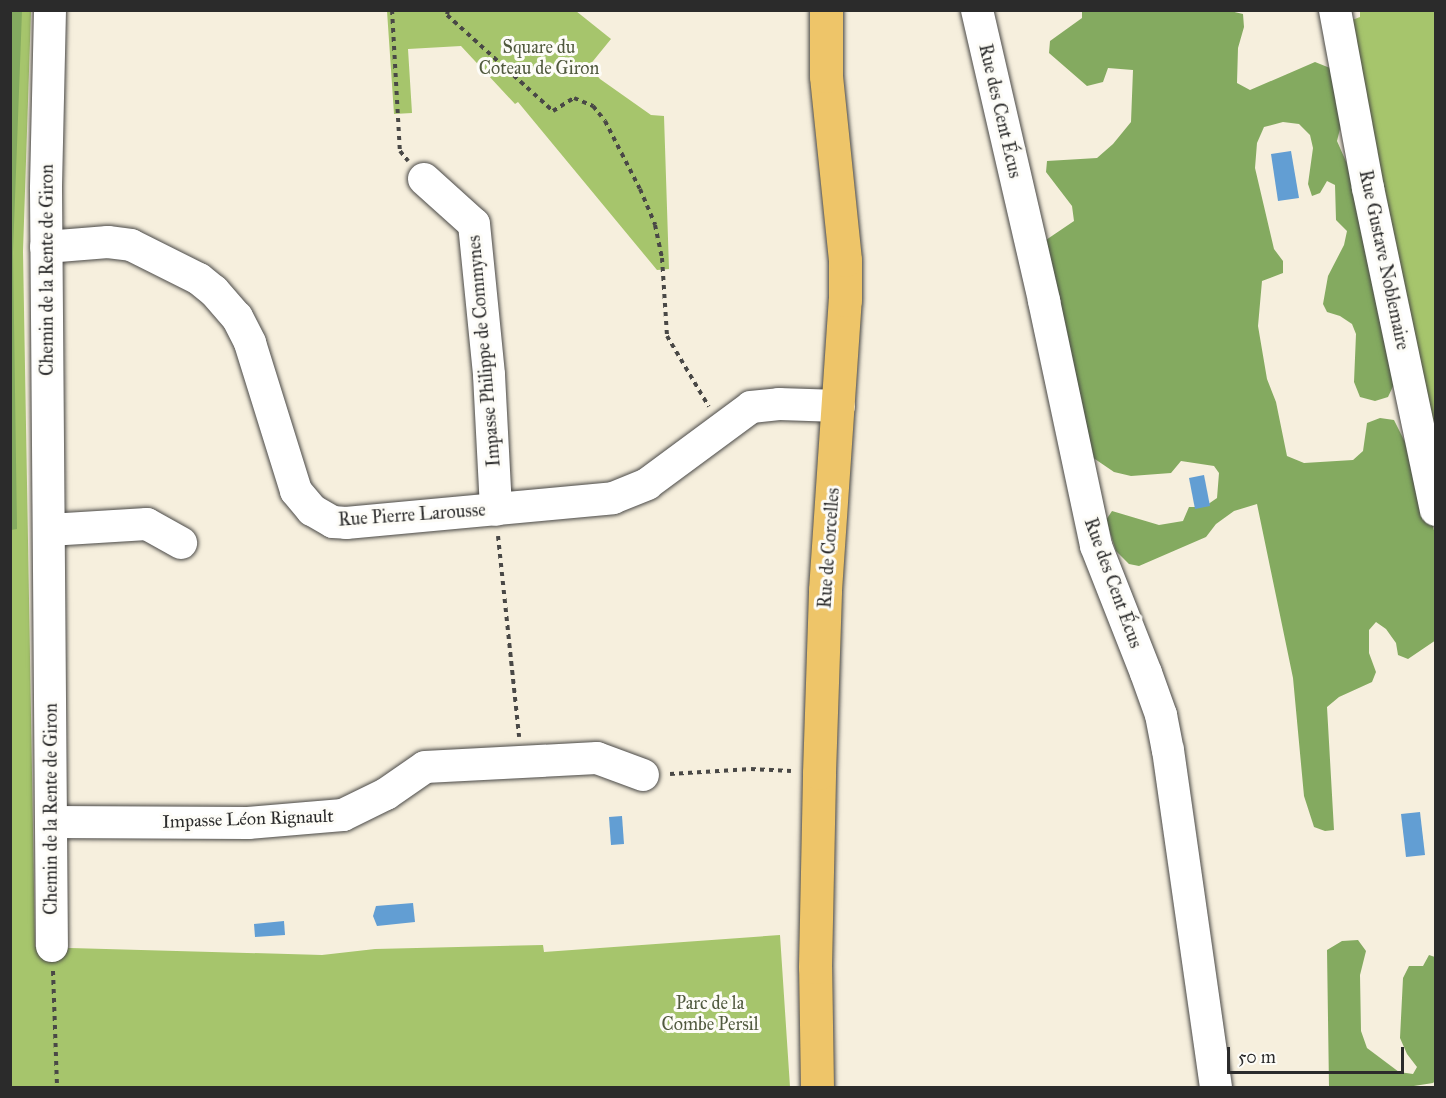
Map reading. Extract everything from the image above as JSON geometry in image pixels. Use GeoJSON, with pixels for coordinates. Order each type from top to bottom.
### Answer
{"type":"FeatureCollection","features":[{"type":"Feature","properties":{"kind":"main road","name":"Rue de Corcelles"},"geometry":{"type":"LineString","coordinates":[[817,1088],[815,967],[825,590],[839,406],[845,260],[826,76],[826,10]]}},
{"type":"Feature","properties":{"kind":"street","name":"Chemin de la Rente de Giron"},"geometry":{"type":"LineString","coordinates":[[50,10],[46,247],[52,946]]}},
{"type":"Feature","properties":{"kind":"street","name":"Rue des Cent Écus"},"geometry":{"type":"LineString","coordinates":[[977,10],[1044,302],[1096,546],[1146,673],[1167,741],[1196,932],[1216,1088]]}},
{"type":"Feature","properties":{"kind":"street","name":"Rue Gustave Noblemaire"},"geometry":{"type":"LineString","coordinates":[[1335,10],[1368,188],[1436,510]]}},
{"type":"Feature","properties":{"kind":"street","name":"Impasse Philippe de Commynes"},"geometry":{"type":"LineString","coordinates":[[424,179],[474,224],[489,375],[496,510]]}},
{"type":"Feature","properties":{"kind":"street","name":"Rue Pierre Larousse"},"geometry":{"type":"LineString","coordinates":[[46,247],[108,242],[131,245],[199,279],[219,295],[237,317],[250,343],[292,484],[306,505],[321,517],[346,523],[496,510],[624,495],[648,484],[751,407],[763,404],[839,406]]}},
{"type":"Feature","properties":{"kind":"street"},"geometry":{"type":"LineString","coordinates":[[49,531],[147,524],[181,543]]}},
{"type":"Feature","properties":{"kind":"street","name":"Impasse Léon Rignault"},"geometry":{"type":"LineString","coordinates":[[52,822],[238,823],[343,815],[386,794],[425,767],[597,758],[643,775]]}},
{"type":"Feature","properties":{"kind":"path"},"geometry":{"type":"LineString","coordinates":[[392,10],[400,151],[424,179]]}},
{"type":"Feature","properties":{"kind":"path"},"geometry":{"type":"LineString","coordinates":[[448,10],[447,15],[553,111],[574,98],[593,106],[605,121],[640,189],[655,225],[662,258],[667,336],[721,428]]}},
{"type":"Feature","properties":{"kind":"path"},"geometry":{"type":"LineString","coordinates":[[496,510],[521,762]]}},
{"type":"Feature","properties":{"kind":"path"},"geometry":{"type":"LineString","coordinates":[[643,775],[751,769],[819,773]]}},
{"type":"Feature","properties":{"kind":"path"},"geometry":{"type":"LineString","coordinates":[[52,946],[57,1088]]}},
{"type":"Feature","properties":{"kind":"green space"},"geometry":{"type":"Polygon","coordinates":[[[1226,10],[1243,14],[1244,27],[1238,48],[1237,83],[1250,90],[1315,62],[1330,68],[1344,113],[1337,141],[1370,216],[1396,380],[1388,397],[1375,401],[1360,397],[1354,382],[1356,334],[1352,324],[1340,316],[1327,312],[1323,304],[1328,276],[1344,245],[1347,231],[1336,220],[1335,185],[1327,181],[1320,193],[1312,196],[1308,184],[1313,148],[1310,135],[1299,124],[1283,122],[1264,127],[1257,143],[1255,168],[1274,249],[1283,261],[1283,273],[1262,281],[1258,326],[1267,379],[1276,402],[1287,456],[1304,463],[1353,460],[1363,451],[1367,423],[1380,418],[1394,420],[1416,464],[1435,534],[1436,640],[1408,659],[1398,655],[1396,643],[1386,629],[1376,622],[1369,630],[1369,653],[1376,672],[1372,682],[1339,697],[1327,707],[1334,830],[1325,831],[1314,827],[1304,796],[1293,678],[1257,504],[1234,511],[1216,524],[1206,537],[1139,566],[1129,564],[1116,551],[1106,520],[1112,511],[1159,525],[1183,521],[1189,507],[1204,507],[1217,498],[1219,473],[1214,466],[1181,461],[1171,473],[1131,476],[1114,472],[1092,457],[1043,242],[1074,221],[1072,206],[1046,172],[1047,161],[1097,158],[1113,144],[1131,122],[1133,70],[1108,68],[1103,82],[1087,86],[1049,53],[1050,41],[1082,18],[1082,11],[1226,10]]]}},
{"type":"Feature","properties":{"kind":"green space","name":"Parc de la Combe Persil"},"geometry":{"type":"Polygon","coordinates":[[[10,11],[31,11],[23,251],[35,947],[322,955],[375,949],[543,945],[544,952],[780,935],[790,1087],[11,1087],[10,11]]]}},
{"type":"Feature","properties":{"kind":"green space"},"geometry":{"type":"Polygon","coordinates":[[[10,11],[22,11],[13,252],[17,529],[11,530],[10,11]]]}},
{"type":"Feature","properties":{"kind":"green space","name":"Square du Coteau de Giron"},"geometry":{"type":"Polygon","coordinates":[[[387,11],[576,11],[611,39],[589,66],[600,79],[651,115],[664,116],[669,269],[657,270],[518,102],[515,104],[461,46],[408,49],[412,113],[394,114],[387,11]]]}},
{"type":"Feature","properties":{"kind":"green space"},"geometry":{"type":"Polygon","coordinates":[[[1360,11],[1435,11],[1435,471],[1347,22],[1360,17],[1360,11]]]}},
{"type":"Feature","properties":{"kind":"green space"},"geometry":{"type":"Polygon","coordinates":[[[1358,940],[1366,951],[1360,975],[1361,1031],[1367,1048],[1399,1072],[1413,1074],[1417,1067],[1407,1054],[1400,1038],[1403,978],[1409,966],[1423,966],[1429,955],[1435,957],[1436,1080],[1433,1083],[1401,1088],[1329,1087],[1327,950],[1342,941],[1358,940]]]}},
{"type":"Feature","properties":{"kind":"water"},"geometry":{"type":"Polygon","coordinates":[[[1291,151],[1299,198],[1278,201],[1271,154],[1291,151]]]}},
{"type":"Feature","properties":{"kind":"water"},"geometry":{"type":"Polygon","coordinates":[[[1204,475],[1210,506],[1195,509],[1189,478],[1204,475]]]}},
{"type":"Feature","properties":{"kind":"water"},"geometry":{"type":"Polygon","coordinates":[[[1420,812],[1425,855],[1406,857],[1401,814],[1420,812]]]}},
{"type":"Feature","properties":{"kind":"water"},"geometry":{"type":"Polygon","coordinates":[[[622,816],[624,844],[611,845],[609,817],[622,816]]]}},
{"type":"Feature","properties":{"kind":"water"},"geometry":{"type":"Polygon","coordinates":[[[413,903],[415,922],[377,926],[373,916],[376,906],[413,903]]]}},
{"type":"Feature","properties":{"kind":"water"},"geometry":{"type":"Polygon","coordinates":[[[284,921],[285,935],[255,937],[254,924],[284,921]]]}}]}
